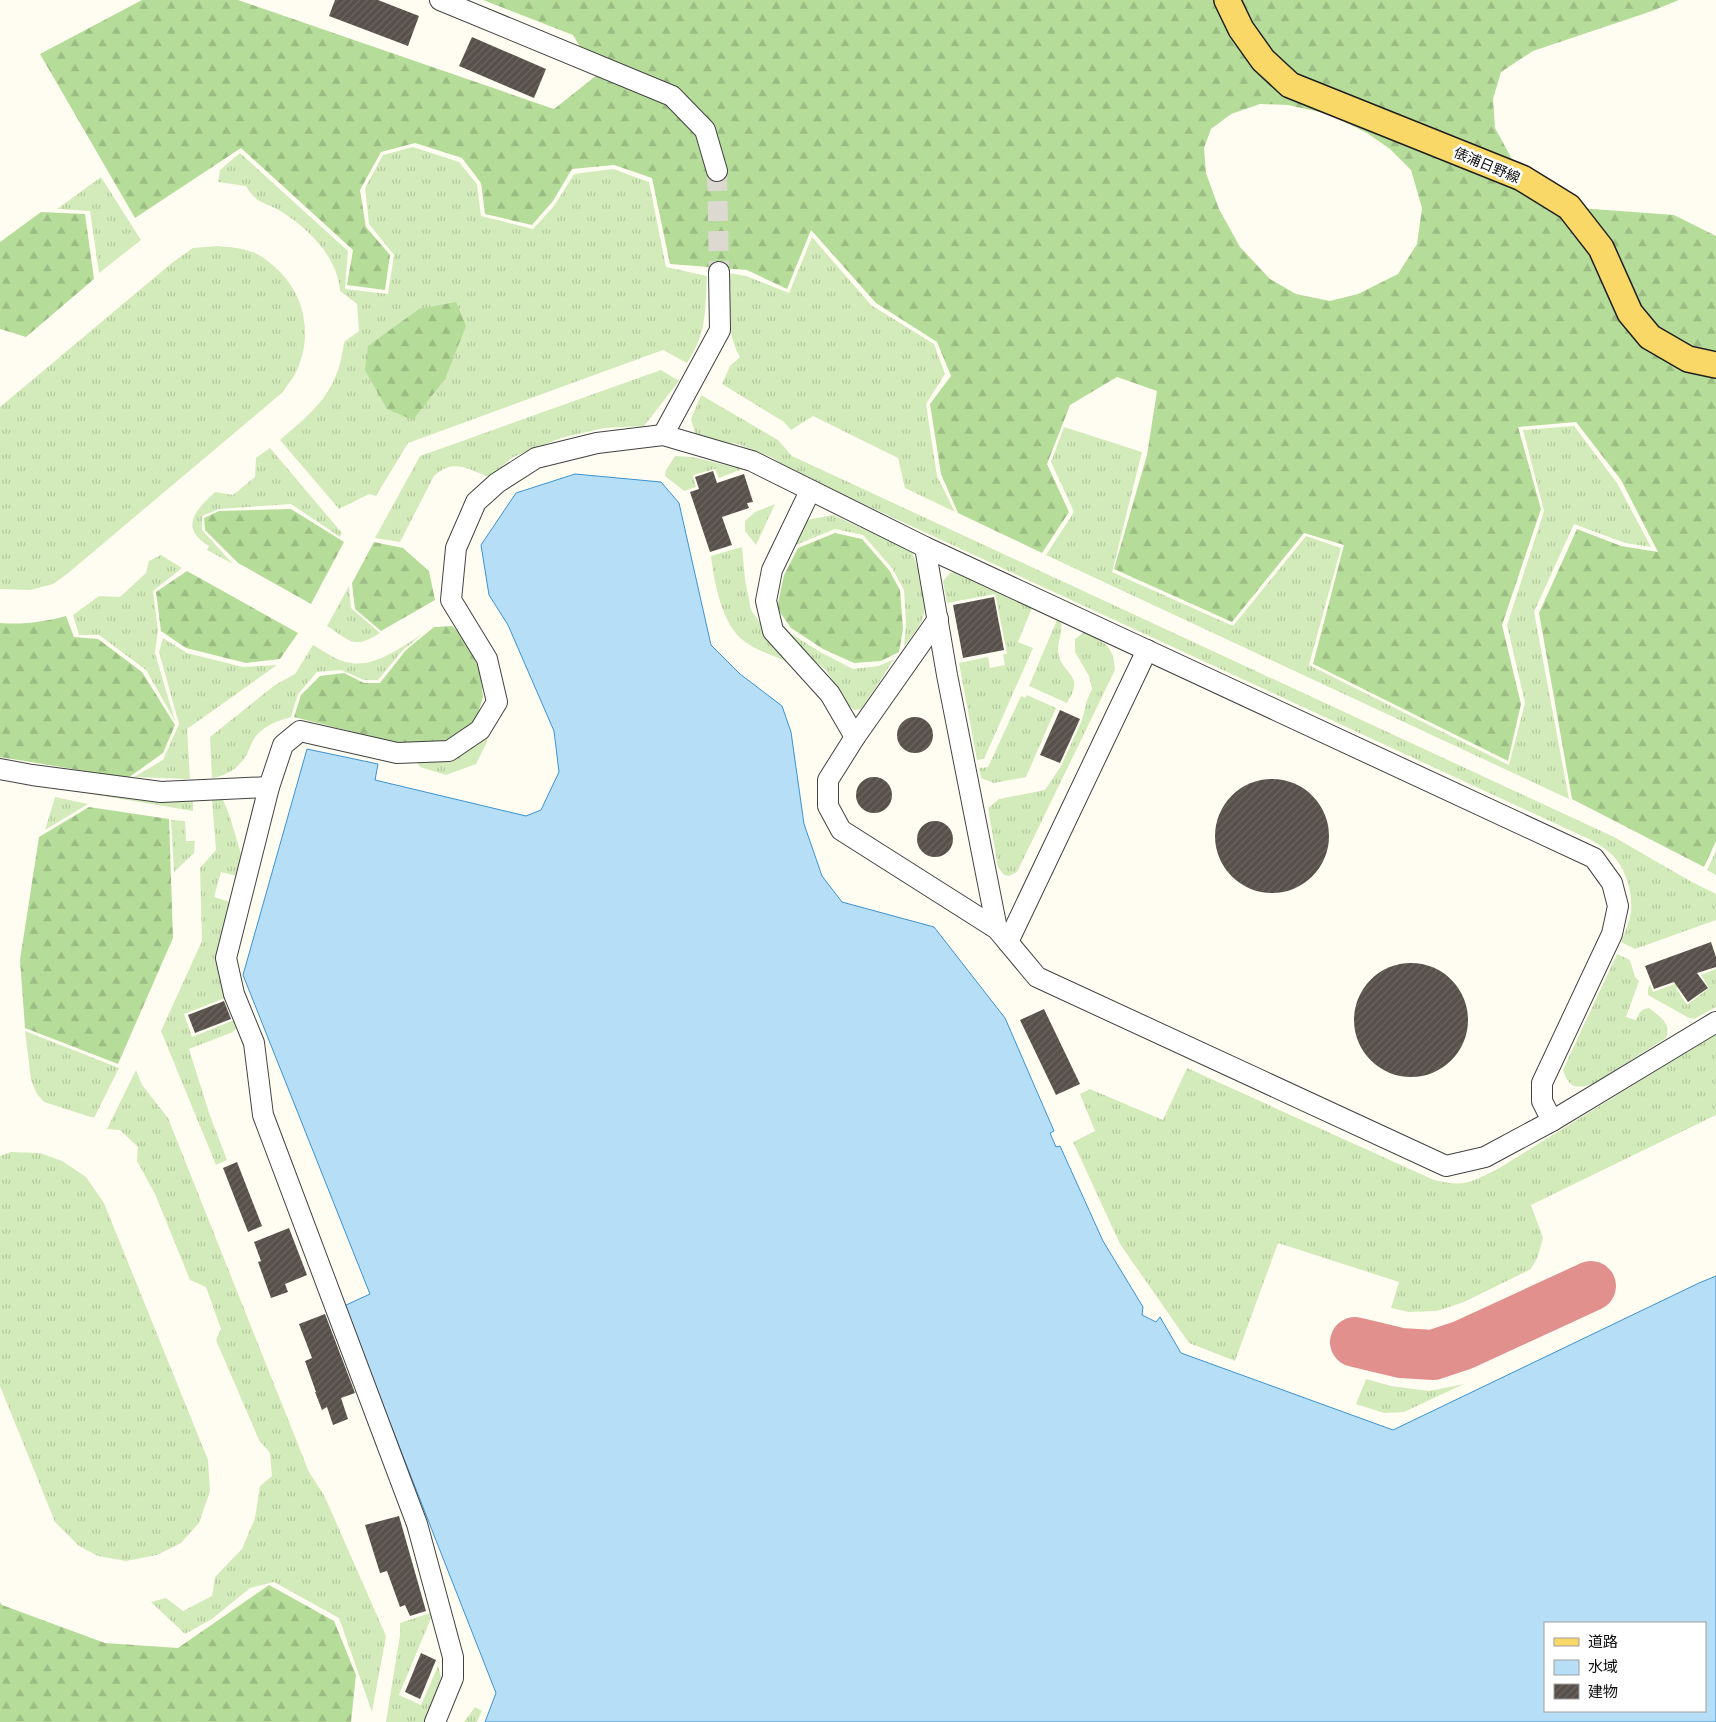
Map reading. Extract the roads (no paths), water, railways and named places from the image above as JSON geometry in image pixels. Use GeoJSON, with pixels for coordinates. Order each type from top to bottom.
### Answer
{"type":"FeatureCollection","features":[{"type":"Feature","properties":{"kind":"main road","name":"俵浦日野線"},"geometry":{"type":"LineString","coordinates":[[1227,0],[1241,30],[1263,60],[1290,84],[1522,178],[1569,207],[1601,248],[1630,312],[1650,337],[1688,359],[1716,365]]}},
{"type":"Feature","properties":{"kind":"street"},"geometry":{"type":"LineString","coordinates":[[440,0],[672,96],[705,130],[717,171]]}},
{"type":"Feature","properties":{"kind":"street"},"geometry":{"type":"LineString","coordinates":[[663,435],[720,330],[719,272]]}},
{"type":"Feature","properties":{"kind":"street"},"geometry":{"type":"LineString","coordinates":[[435,1722],[453,1678],[453,1657],[448,1638],[416,1524],[263,1115],[254,1043],[234,994],[226,958],[269,787],[283,745],[300,731],[397,753],[449,751],[480,730],[497,702],[487,659],[451,600],[456,548],[476,502],[497,483],[536,458],[597,443],[663,435],[752,461],[925,547],[1594,858],[1612,883],[1618,906],[1612,934],[1542,1083],[1542,1101],[1552,1121]]}},
{"type":"Feature","properties":{"kind":"street"},"geometry":{"type":"LineString","coordinates":[[810,491],[772,570],[766,601],[773,631],[830,694],[854,737]]}},
{"type":"Feature","properties":{"kind":"street"},"geometry":{"type":"LineString","coordinates":[[925,547],[947,675],[1002,935]]}},
{"type":"Feature","properties":{"kind":"street"},"geometry":{"type":"LineString","coordinates":[[938,619],[854,737],[828,780],[828,806],[841,830],[1002,935],[1037,977],[1446,1166],[1485,1157],[1552,1121],[1716,1022]]}},
{"type":"Feature","properties":{"kind":"street"},"geometry":{"type":"LineString","coordinates":[[1002,935],[1146,650]]}},
{"type":"Feature","properties":{"kind":"street"},"geometry":{"type":"LineString","coordinates":[[0,769],[161,792],[269,787]]}},
{"type":"Feature","properties":{"kind":"water"},"geometry":{"type":"Polygon","coordinates":[[[575,474],[661,482],[679,503],[711,645],[740,674],[782,706],[791,732],[804,824],[822,876],[842,902],[934,927],[1005,1018],[1054,1131],[1050,1133],[1056,1147],[1060,1146],[1103,1241],[1143,1307],[1142,1315],[1156,1322],[1160,1317],[1181,1353],[1393,1430],[1716,1276],[1716,1722],[485,1722],[496,1693],[344,1306],[370,1294],[243,975],[307,749],[378,764],[375,780],[526,816],[541,810],[559,772],[554,731],[508,625],[489,595],[481,545],[516,493],[575,474]]]}},
{"type":"Feature","properties":{"kind":"tunnel"},"geometry":{"type":"LineString","coordinates":[[717,171],[719,272]]}}]}
